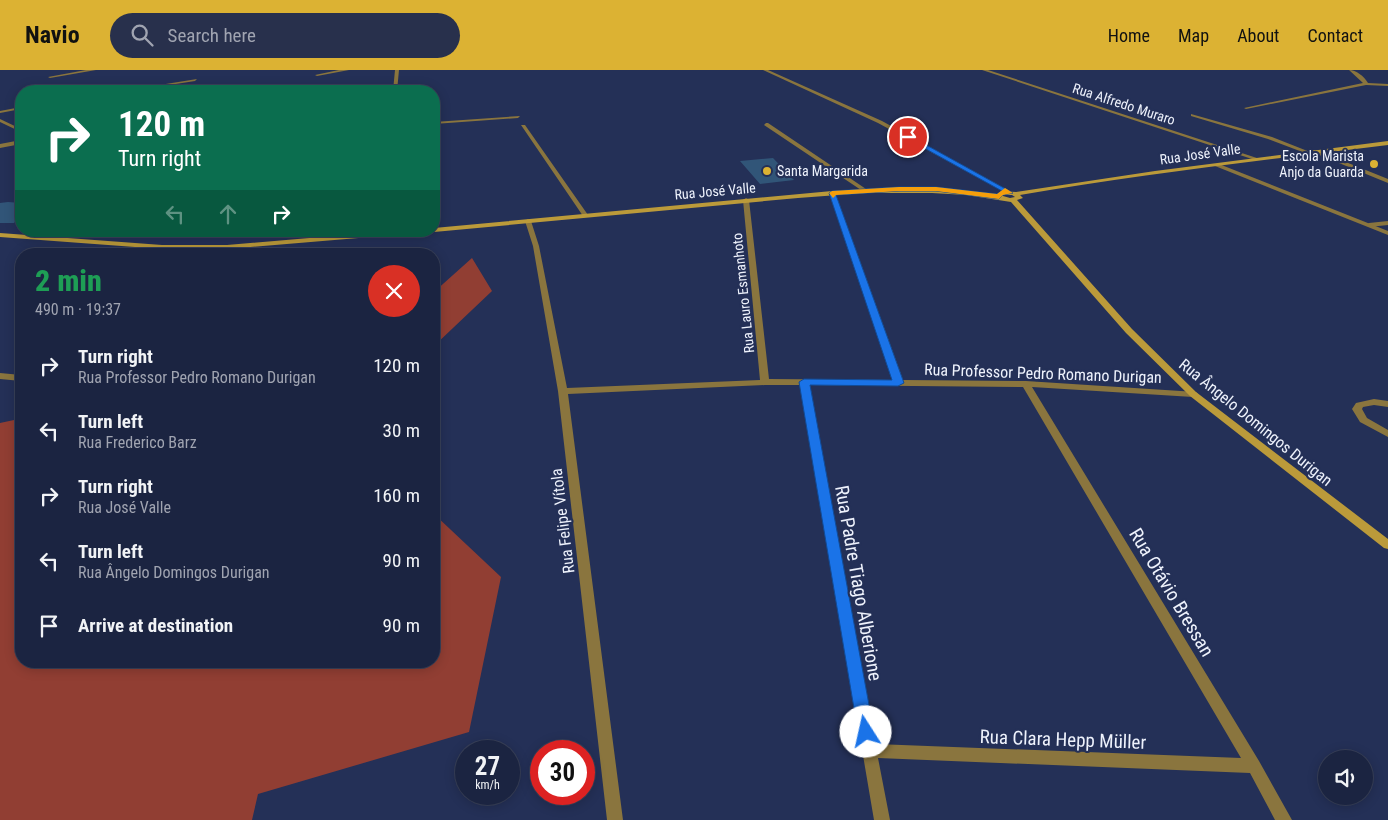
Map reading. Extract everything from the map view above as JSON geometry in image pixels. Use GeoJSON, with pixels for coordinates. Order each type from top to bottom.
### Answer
{"type":"FeatureCollection","features":[{"type":"Feature","properties":{"kind":"street"},"geometry":{"type":"LineString","coordinates":[[50,77],[94,70]]}},
{"type":"Feature","properties":{"kind":"street"},"geometry":{"type":"LineString","coordinates":[[317,75],[347,70]]}},
{"type":"Feature","properties":{"kind":"street"},"geometry":{"type":"LineString","coordinates":[[396,85],[397,70]]}},
{"type":"Feature","properties":{"kind":"street","name":"Rua Ângelo Domingos Durigan"},"geometry":{"type":"LineString","coordinates":[[765,70],[880,122],[1013,196],[1129,331],[1193,394],[1388,545]]}},
{"type":"Feature","properties":{"kind":"street","name":"Rua Alfredo Muraro"},"geometry":{"type":"LineString","coordinates":[[984,70],[1257,159]]}},
{"type":"Feature","properties":{"kind":"street"},"geometry":{"type":"LineString","coordinates":[[1350,70],[1364,80],[1366,84]]}},
{"type":"Feature","properties":{"kind":"street"},"geometry":{"type":"LineString","coordinates":[[162,85],[194,80]]}},
{"type":"Feature","properties":{"kind":"street"},"geometry":{"type":"LineString","coordinates":[[1246,108],[1366,84],[1388,85]]}},
{"type":"Feature","properties":{"kind":"street"},"geometry":{"type":"LineString","coordinates":[[0,112],[15,109]]}},
{"type":"Feature","properties":{"kind":"street"},"geometry":{"type":"LineString","coordinates":[[1193,115],[1310,151],[1388,180]]}},
{"type":"Feature","properties":{"kind":"street"},"geometry":{"type":"LineString","coordinates":[[440,122],[518,117]]}},
{"type":"Feature","properties":{"kind":"street"},"geometry":{"type":"LineString","coordinates":[[0,120],[15,128]]}},
{"type":"Feature","properties":{"kind":"street"},"geometry":{"type":"LineString","coordinates":[[766,124],[866,191]]}},
{"type":"Feature","properties":{"kind":"street"},"geometry":{"type":"LineString","coordinates":[[523,126],[585,215]]}},
{"type":"Feature","properties":{"kind":"street"},"geometry":{"type":"LineString","coordinates":[[0,146],[15,143]]}},
{"type":"Feature","properties":{"kind":"street","name":"Rua José Valle"},"geometry":{"type":"LineString","coordinates":[[440,229],[746,200],[866,191],[936,189],[999,196],[1001,193],[1013,196],[1088,182],[1310,151],[1386,144]]}},
{"type":"Feature","properties":{"kind":"street"},"geometry":{"type":"LineString","coordinates":[[1216,165],[1388,233]]}},
{"type":"Feature","properties":{"kind":"street"},"geometry":{"type":"LineString","coordinates":[[832,193],[898,383]]}},
{"type":"Feature","properties":{"kind":"street","name":"Rua Lauro Esmanhoto"},"geometry":{"type":"LineString","coordinates":[[746,200],[765,382]]}},
{"type":"Feature","properties":{"kind":"street","name":"Rua Felipe Vítola"},"geometry":{"type":"LineString","coordinates":[[528,221],[536,246],[563,391],[615,820]]}},
{"type":"Feature","properties":{"kind":"street"},"geometry":{"type":"LineString","coordinates":[[1369,225],[1388,224]]}},
{"type":"Feature","properties":{"kind":"street"},"geometry":{"type":"LineString","coordinates":[[0,235],[15,234]]}},
{"type":"Feature","properties":{"kind":"street"},"geometry":{"type":"LineString","coordinates":[[69,237],[162,246],[227,247],[333,237]]}},
{"type":"Feature","properties":{"kind":"street"},"geometry":{"type":"LineString","coordinates":[[0,376],[15,377]]}},
{"type":"Feature","properties":{"kind":"street","name":"Rua Professor Pedro Romano Durigan"},"geometry":{"type":"LineString","coordinates":[[563,391],[804,382],[1026,384],[1193,394]]}},
{"type":"Feature","properties":{"kind":"street","name":"Rua Padre Tiago Alberione"},"geometry":{"type":"LineString","coordinates":[[804,382],[882,820]]}},
{"type":"Feature","properties":{"kind":"street","name":"Rua Otávio Bressan"},"geometry":{"type":"LineString","coordinates":[[1026,384],[1254,766],[1284,820]]}},
{"type":"Feature","properties":{"kind":"street"},"geometry":{"type":"LineString","coordinates":[[1388,404],[1366,402],[1359,405],[1357,409],[1363,420],[1388,434]]}},
{"type":"Feature","properties":{"kind":"street","name":"Rua Clara Hepp Müller"},"geometry":{"type":"LineString","coordinates":[[870,751],[1254,766]]}},
{"type":"Feature","properties":{"kind":"shaded area"},"geometry":{"type":"Polygon","coordinates":[[[472,258],[492,291],[440,340],[440,287],[472,258]]]}},
{"type":"Feature","properties":{"kind":"shaded area"},"geometry":{"type":"Polygon","coordinates":[[[15,419],[15,668],[440,668],[440,520],[501,577],[469,732],[258,794],[252,820],[0,820],[0,423],[15,419]]]}},
{"type":"Feature","properties":{"kind":"building","name":"Santa Margarida"},"geometry":{"type":"Polygon","coordinates":[[[773,158],[794,180],[760,184],[740,161],[773,158]]]}},
{"type":"Feature","properties":{"kind":"building"},"geometry":{"type":"Polygon","coordinates":[[[0,203],[15,203],[14,223],[0,223],[0,203]]]}},
{"type":"Feature","properties":{"kind":"slow traffic"},"geometry":{"type":"LineString","coordinates":[[833,196],[832,193],[899,189],[936,189],[999,196],[1001,193],[1010,193],[1005,190]]}},
{"type":"Feature","properties":{"kind":"place","name":"Escola Marista Anjo da Guarda"},"geometry":{"type":"Point","coordinates":[1374,164]}},
{"type":"Feature","properties":{"kind":"place","name":"Santa Margarida"},"geometry":{"type":"Point","coordinates":[767,171]}},
{"type":"Feature","properties":{"kind":"route"},"geometry":{"type":"LineString","coordinates":[[866,732],[804,382],[898,383],[832,193],[899,189],[936,189],[999,196],[1001,193],[1010,193],[908,137]]}}]}
